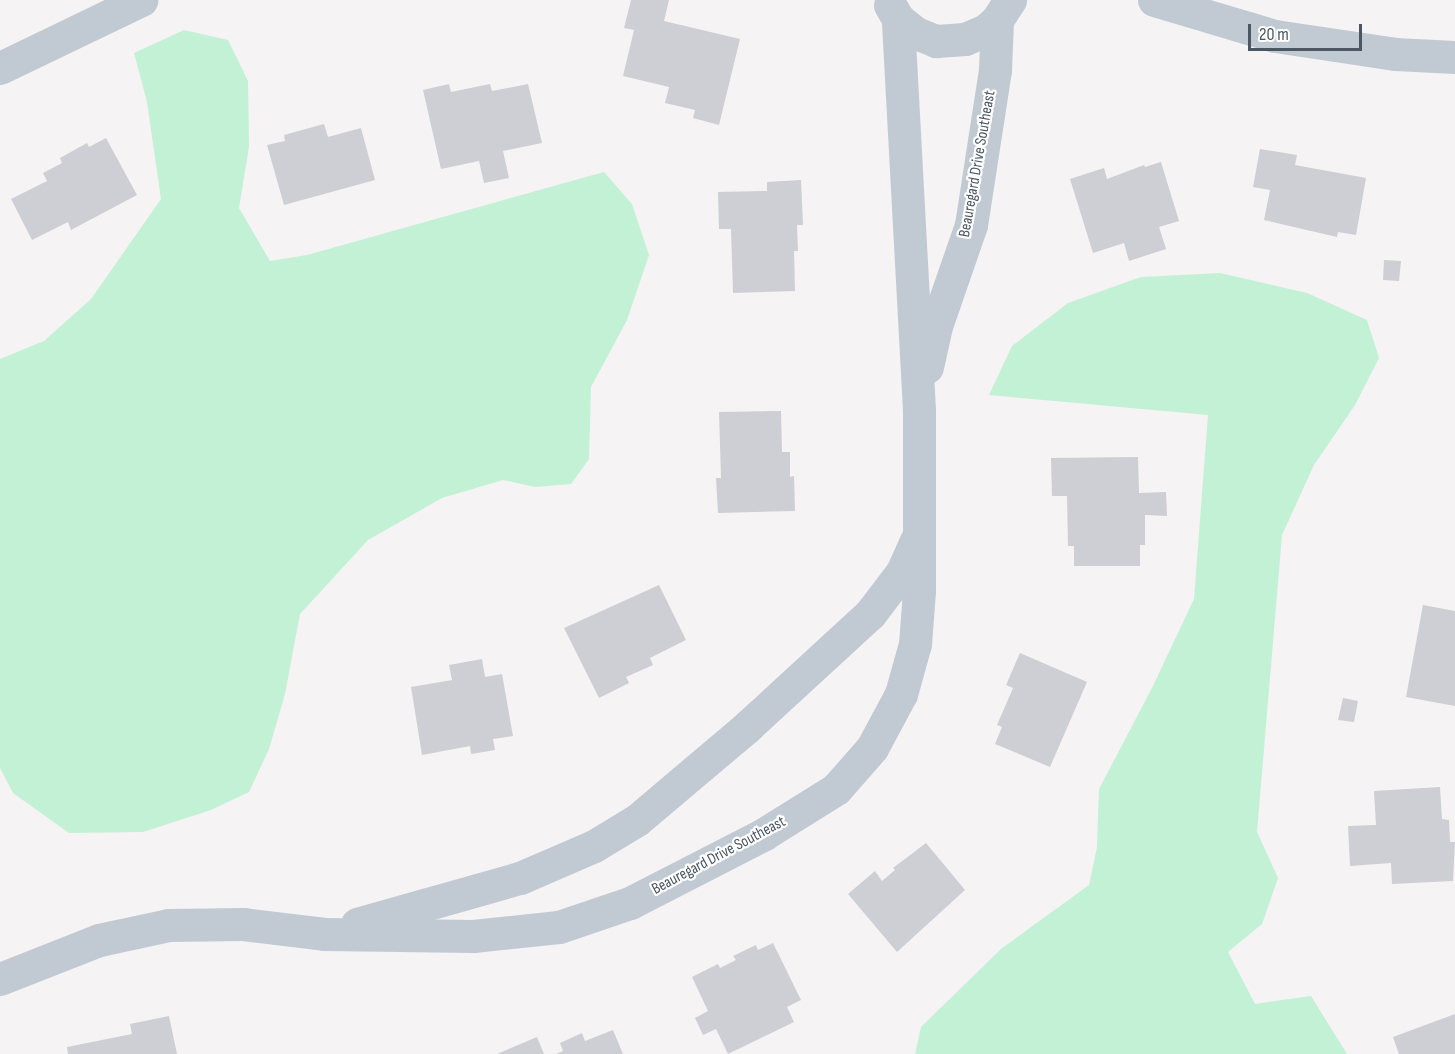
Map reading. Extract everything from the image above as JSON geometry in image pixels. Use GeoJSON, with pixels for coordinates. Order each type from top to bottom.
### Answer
{"type":"FeatureCollection","features":[{"type":"Feature","properties":{"kind":"street"},"geometry":{"type":"LineString","coordinates":[[0,68],[92,11],[141,0]]}},
{"type":"Feature","properties":{"kind":"street"},"geometry":{"type":"LineString","coordinates":[[1154,0],[1275,36],[1395,54],[1455,57]]}},
{"type":"Feature","properties":{"kind":"street"},"geometry":{"type":"LineString","coordinates":[[893,9],[916,33],[936,41],[964,39],[986,30],[1004,10]]}},
{"type":"Feature","properties":{"kind":"street","name":"Beauregard Drive Southeast"},"geometry":{"type":"LineString","coordinates":[[0,979],[99,940],[170,926],[243,924],[324,934],[473,936],[559,927],[630,903],[764,834],[836,789],[872,748],[901,694],[915,644],[919,591],[919,410],[893,9]]}},
{"type":"Feature","properties":{"kind":"street","name":"Beauregard Drive Southeast"},"geometry":{"type":"LineString","coordinates":[[919,410],[936,326],[971,225],[1004,10]]}},
{"type":"Feature","properties":{"kind":"street","name":"Beauregard Drive Southeast"},"geometry":{"type":"LineString","coordinates":[[324,934],[520,878],[594,846],[637,820],[747,727],[870,614],[902,572],[918,536]]}},
{"type":"Feature","properties":{"kind":"green space"},"geometry":{"type":"Polygon","coordinates":[[[184,30],[228,40],[248,81],[249,147],[239,208],[270,261],[307,255],[604,172],[632,204],[649,255],[627,320],[591,387],[589,459],[571,484],[535,487],[503,480],[442,498],[368,540],[300,614],[285,694],[269,749],[249,792],[211,810],[143,832],[69,833],[13,793],[0,768],[0,359],[44,341],[91,299],[161,199],[147,102],[134,53],[184,30]]]}},
{"type":"Feature","properties":{"kind":"green space"},"geometry":{"type":"Polygon","coordinates":[[[1220,273],[1307,293],[1367,320],[1379,358],[1355,405],[1314,465],[1282,535],[1257,832],[1278,878],[1262,924],[1228,952],[1255,1004],[1311,996],[1347,1054],[915,1054],[921,1027],[1001,949],[1089,885],[1097,847],[1099,789],[1152,688],[1194,599],[1208,415],[989,395],[1012,346],[1068,303],[1141,277],[1220,273]]]}},
{"type":"Feature","properties":{"kind":"building"},"geometry":{"type":"Polygon","coordinates":[[[631,0],[669,0],[664,21],[740,39],[719,125],[693,118],[695,110],[665,103],[669,87],[623,76],[634,30],[624,28],[631,0]]]}},
{"type":"Feature","properties":{"kind":"building"},"geometry":{"type":"Polygon","coordinates":[[[449,84],[451,92],[490,84],[492,91],[528,84],[542,143],[503,151],[509,178],[484,183],[479,161],[441,169],[423,90],[449,84]]]}},
{"type":"Feature","properties":{"kind":"building"},"geometry":{"type":"Polygon","coordinates":[[[324,124],[328,137],[361,128],[375,180],[284,205],[267,145],[285,141],[284,135],[324,124]]]}},
{"type":"Feature","properties":{"kind":"building"},"geometry":{"type":"Polygon","coordinates":[[[106,138],[137,195],[71,230],[68,222],[32,240],[11,199],[47,181],[43,173],[62,163],[60,158],[87,143],[89,147],[106,138]]]}},
{"type":"Feature","properties":{"kind":"building"},"geometry":{"type":"Polygon","coordinates":[[[1260,149],[1297,155],[1295,165],[1366,178],[1356,235],[1338,232],[1337,237],[1264,220],[1270,190],[1253,187],[1260,149]]]}},
{"type":"Feature","properties":{"kind":"building"},"geometry":{"type":"Polygon","coordinates":[[[1161,162],[1179,221],[1159,227],[1166,249],[1129,261],[1124,243],[1093,253],[1070,179],[1104,168],[1107,179],[1144,165],[1145,167],[1161,162]]]}},
{"type":"Feature","properties":{"kind":"building"},"geometry":{"type":"Polygon","coordinates":[[[801,180],[803,225],[797,225],[798,251],[794,251],[795,291],[733,293],[731,229],[719,229],[718,192],[767,191],[767,182],[801,180]]]}},
{"type":"Feature","properties":{"kind":"building"},"geometry":{"type":"Polygon","coordinates":[[[1384,260],[1401,261],[1399,281],[1383,280],[1384,260]]]}},
{"type":"Feature","properties":{"kind":"building"},"geometry":{"type":"Polygon","coordinates":[[[781,411],[782,452],[790,452],[790,477],[794,476],[795,511],[718,513],[716,478],[721,478],[719,412],[781,411]]]}},
{"type":"Feature","properties":{"kind":"building"},"geometry":{"type":"Polygon","coordinates":[[[1138,457],[1139,493],[1166,492],[1167,516],[1145,515],[1145,545],[1140,545],[1140,566],[1074,566],[1074,546],[1068,546],[1067,496],[1052,496],[1051,458],[1138,457]]]}},
{"type":"Feature","properties":{"kind":"building"},"geometry":{"type":"Polygon","coordinates":[[[659,585],[686,640],[650,658],[653,665],[626,677],[629,683],[599,698],[564,628],[659,585]]]}},
{"type":"Feature","properties":{"kind":"building"},"geometry":{"type":"Polygon","coordinates":[[[1423,605],[1455,611],[1455,706],[1406,697],[1423,605]]]}},
{"type":"Feature","properties":{"kind":"building"},"geometry":{"type":"Polygon","coordinates":[[[1020,653],[1087,682],[1050,767],[995,744],[1002,727],[997,725],[1013,688],[1006,685],[1020,653]]]}},
{"type":"Feature","properties":{"kind":"building"},"geometry":{"type":"Polygon","coordinates":[[[482,659],[485,677],[502,674],[513,736],[493,739],[495,750],[471,754],[470,746],[422,755],[411,687],[452,680],[449,665],[482,659]]]}},
{"type":"Feature","properties":{"kind":"building"},"geometry":{"type":"Polygon","coordinates":[[[1343,698],[1358,701],[1354,722],[1338,720],[1343,698]]]}},
{"type":"Feature","properties":{"kind":"building"},"geometry":{"type":"Polygon","coordinates":[[[1440,787],[1442,819],[1449,820],[1450,842],[1455,842],[1453,881],[1392,884],[1391,863],[1350,866],[1348,826],[1376,825],[1374,791],[1440,787]]]}},
{"type":"Feature","properties":{"kind":"building"},"geometry":{"type":"Polygon","coordinates":[[[926,843],[965,890],[897,952],[848,894],[875,871],[882,881],[895,870],[893,868],[926,843]]]}},
{"type":"Feature","properties":{"kind":"building"},"geometry":{"type":"Polygon","coordinates":[[[773,943],[801,1000],[787,1007],[794,1022],[728,1054],[716,1029],[703,1035],[695,1018],[708,1011],[692,977],[718,964],[720,968],[736,960],[733,956],[756,945],[758,950],[773,943]]]}},
{"type":"Feature","properties":{"kind":"building"},"geometry":{"type":"Polygon","coordinates":[[[1455,1014],[1455,1054],[1399,1054],[1393,1037],[1455,1014]]]}},
{"type":"Feature","properties":{"kind":"building"},"geometry":{"type":"Polygon","coordinates":[[[169,1016],[177,1054],[68,1054],[67,1047],[132,1034],[130,1024],[169,1016]]]}},
{"type":"Feature","properties":{"kind":"building"},"geometry":{"type":"Polygon","coordinates":[[[613,1030],[623,1054],[556,1054],[563,1051],[560,1043],[582,1033],[585,1041],[613,1030]]]}},
{"type":"Feature","properties":{"kind":"building"},"geometry":{"type":"Polygon","coordinates":[[[537,1037],[544,1054],[497,1054],[537,1037]]]}}]}
